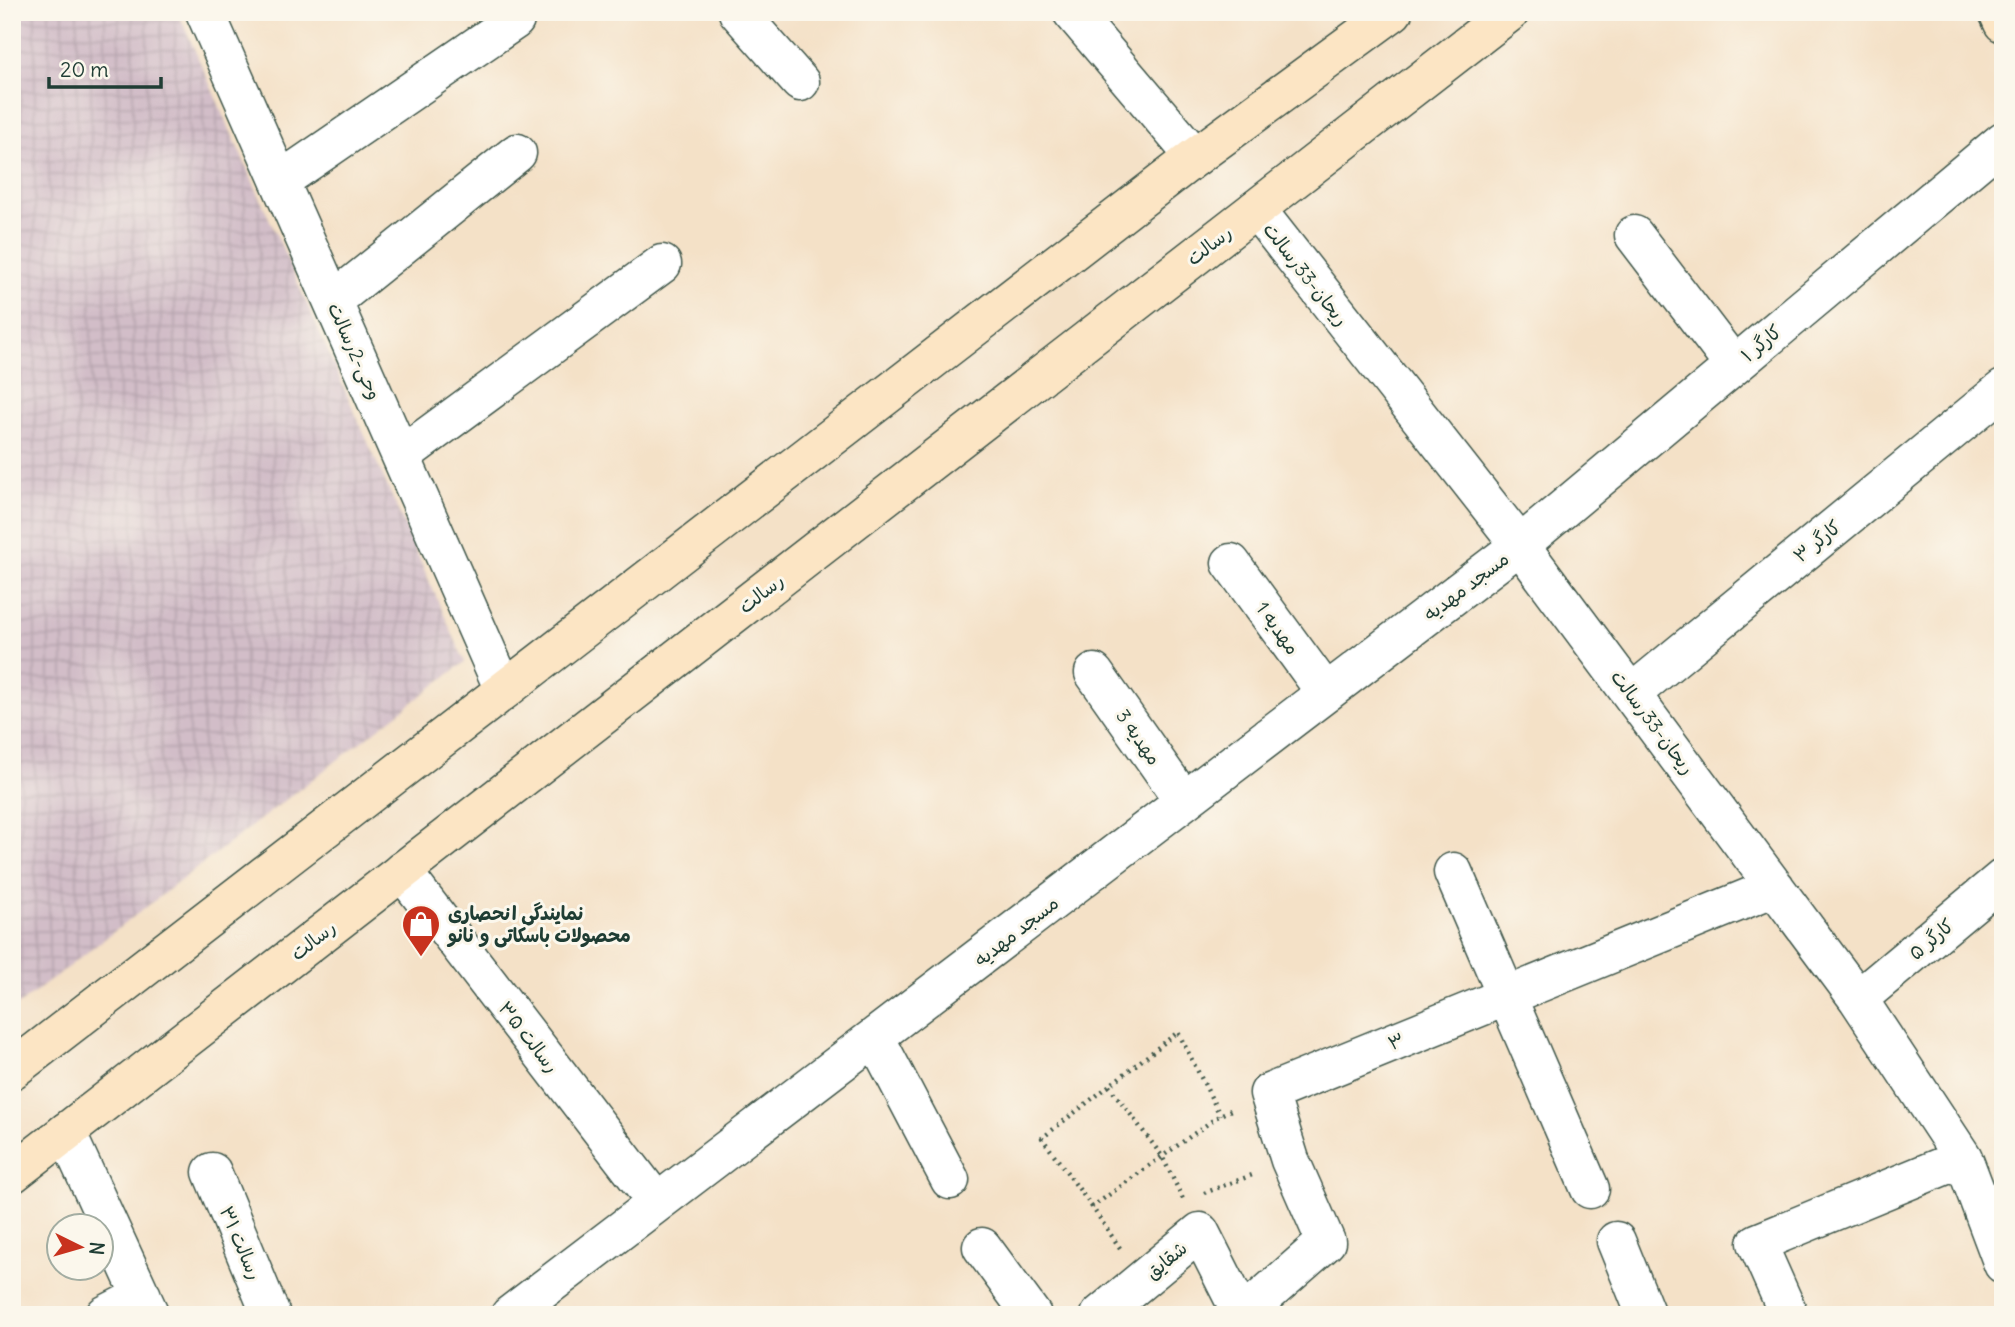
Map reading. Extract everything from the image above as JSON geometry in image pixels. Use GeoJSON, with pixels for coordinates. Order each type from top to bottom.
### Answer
{"type":"FeatureCollection","features":[{"type":"Feature","properties":{"kind":"main road"},"geometry":{"type":"LineString","coordinates":[[12,1070],[1195,157],[1393,12]]}},
{"type":"Feature","properties":{"kind":"main road","name":"رسالت"},"geometry":{"type":"LineString","coordinates":[[12,1174],[1510,12]]}},
{"type":"Feature","properties":{"kind":"main road"},"geometry":{"type":"LineString","coordinates":[[1998,12],[2003,23]]}},
{"type":"Feature","properties":{"kind":"street","name":"وحی-2رسالت"},"geometry":{"type":"LineString","coordinates":[[205,12],[504,690]]}},
{"type":"Feature","properties":{"kind":"street"},"geometry":{"type":"LineString","coordinates":[[738,12],[800,82]]}},
{"type":"Feature","properties":{"kind":"street"},"geometry":{"type":"LineString","coordinates":[[1072,12],[1195,157]]}},
{"type":"Feature","properties":{"kind":"street"},"geometry":{"type":"LineString","coordinates":[[280,181],[515,20]]}},
{"type":"Feature","properties":{"kind":"street","name":"کارگر ۱"},"geometry":{"type":"LineString","coordinates":[[1520,545],[2003,141]]}},
{"type":"Feature","properties":{"kind":"street"},"geometry":{"type":"LineString","coordinates":[[332,301],[517,153]]}},
{"type":"Feature","properties":{"kind":"street","name":"ریحان-33رسالت"},"geometry":{"type":"LineString","coordinates":[[1256,209],[1520,545],[1858,999],[1963,1158],[2003,1264]]}},
{"type":"Feature","properties":{"kind":"street"},"geometry":{"type":"LineString","coordinates":[[1634,234],[1734,366]]}},
{"type":"Feature","properties":{"kind":"street"},"geometry":{"type":"LineString","coordinates":[[401,456],[662,264]]}},
{"type":"Feature","properties":{"kind":"street","name":"کارگر ۳"},"geometry":{"type":"LineString","coordinates":[[1631,694],[2003,389]]}},
{"type":"Feature","properties":{"kind":"street","name":"مسجد مهدیه"},"geometry":{"type":"LineString","coordinates":[[510,1315],[1520,545]]}},
{"type":"Feature","properties":{"kind":"street","name":"مهدیه 1"},"geometry":{"type":"LineString","coordinates":[[1231,563],[1326,693]]}},
{"type":"Feature","properties":{"kind":"street","name":"مهدیه 3"},"geometry":{"type":"LineString","coordinates":[[1094,673],[1184,801]]}},
{"type":"Feature","properties":{"kind":"street","name":"رسالت ۳۵"},"geometry":{"type":"LineString","coordinates":[[402,871],[657,1203]]}},
{"type":"Feature","properties":{"kind":"street"},"geometry":{"type":"LineString","coordinates":[[1453,872],[1590,1189]]}},
{"type":"Feature","properties":{"kind":"street","name":"کارگر ۵"},"geometry":{"type":"LineString","coordinates":[[1858,999],[2003,878]]}},
{"type":"Feature","properties":{"kind":"street","name":"۳"},"geometry":{"type":"LineString","coordinates":[[1269,1093],[1776,887]]}},
{"type":"Feature","properties":{"kind":"street"},"geometry":{"type":"LineString","coordinates":[[876,1038],[950,1180]]}},
{"type":"Feature","properties":{"kind":"street"},"geometry":{"type":"LineString","coordinates":[[1242,1315],[1326,1242],[1290,1160],[1269,1093]]}},
{"type":"Feature","properties":{"kind":"street"},"geometry":{"type":"LineString","coordinates":[[66,1132],[146,1306],[105,1315]]}},
{"type":"Feature","properties":{"kind":"street"},"geometry":{"type":"LineString","coordinates":[[1789,1315],[1757,1243],[1963,1158]]}},
{"type":"Feature","properties":{"kind":"street","name":"رسالت ۳۱"},"geometry":{"type":"LineString","coordinates":[[212,1172],[271,1315]]}},
{"type":"Feature","properties":{"kind":"street","name":"شقایق"},"geometry":{"type":"LineString","coordinates":[[1100,1315],[1200,1232],[1242,1315]]}},
{"type":"Feature","properties":{"kind":"street"},"geometry":{"type":"LineString","coordinates":[[1616,1241],[1646,1315]]}},
{"type":"Feature","properties":{"kind":"street"},"geometry":{"type":"LineString","coordinates":[[982,1247],[1032,1315]]}},
{"type":"Feature","properties":{"kind":"path"},"geometry":{"type":"LineString","coordinates":[[1143,1280],[1042,1139],[1178,1031],[1220,1115]]}},
{"type":"Feature","properties":{"kind":"path"},"geometry":{"type":"LineString","coordinates":[[1109,1086],[1162,1156],[1184,1201],[1290,1160]]}},
{"type":"Feature","properties":{"kind":"path"},"geometry":{"type":"LineString","coordinates":[[1092,1207],[1220,1115],[1269,1093]]}},
{"type":"Feature","properties":{"kind":"shaded area"},"geometry":{"type":"Polygon","coordinates":[[[12,12],[178,12],[465,662],[12,1010],[12,12]]]}},
{"type":"Feature","properties":{"kind":"place","name":"نمایندگی انحصاری محصولات باسکاتی و نانو"},"geometry":{"type":"Point","coordinates":[421,958]}}]}
